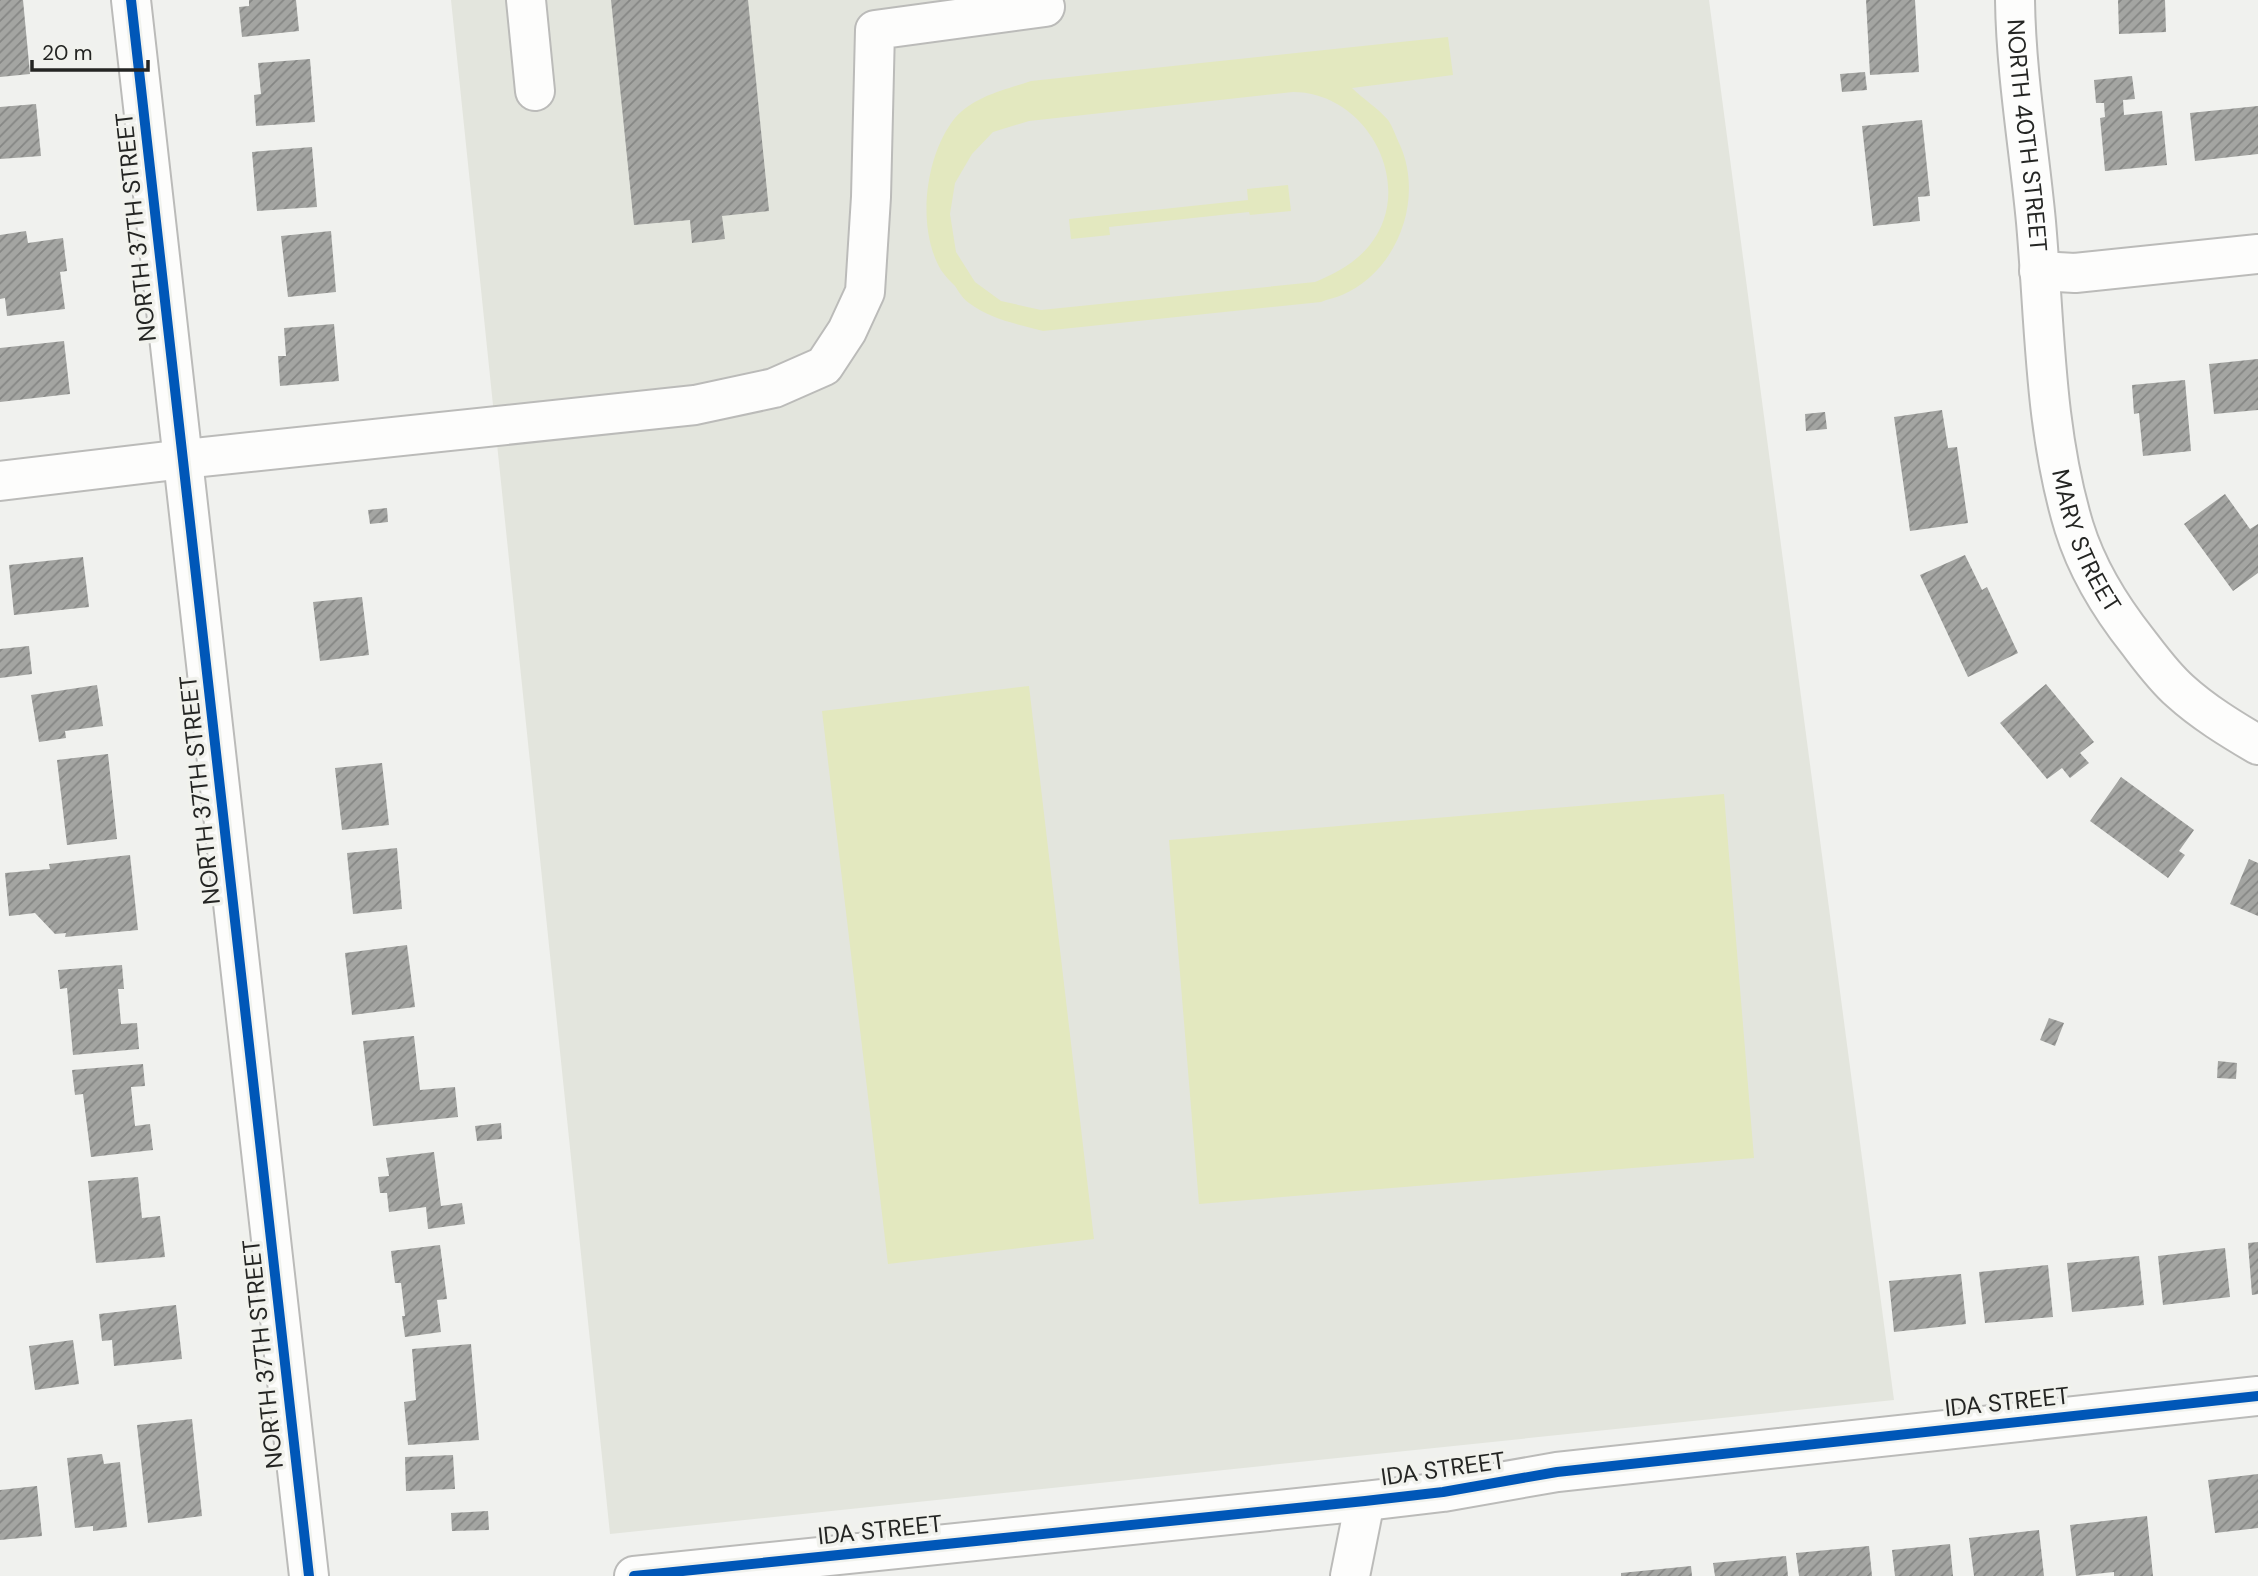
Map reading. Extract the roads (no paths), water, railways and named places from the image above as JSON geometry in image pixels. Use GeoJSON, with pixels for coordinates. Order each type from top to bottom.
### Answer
{"type":"FeatureCollection","features":[{"type":"Feature","properties":{"kind":"street","name":"NORTH 37TH STREET"},"geometry":{"type":"LineString","coordinates":[[131,0],[309,1576]]}},
{"type":"Feature","properties":{"kind":"street"},"geometry":{"type":"LineString","coordinates":[[526,0],[535,91]]}},
{"type":"Feature","properties":{"kind":"street","name":"NORTH 40TH STREET"},"geometry":{"type":"LineString","coordinates":[[2015,0],[2016,39],[2039,271]]}},
{"type":"Feature","properties":{"kind":"street"},"geometry":{"type":"LineString","coordinates":[[0,481],[695,405],[774,387],[824,366],[847,331],[865,292],[871,197],[875,30],[1045,7]]}},
{"type":"Feature","properties":{"kind":"street"},"geometry":{"type":"LineString","coordinates":[[2039,271],[2075,273],[2258,254]]}},
{"type":"Feature","properties":{"kind":"street","name":"MARY STREET"},"geometry":{"type":"LineString","coordinates":[[2039,271],[2041,316],[2057,458],[2075,529],[2094,574],[2115,612],[2173,684],[2221,723],[2258,745]]}},
{"type":"Feature","properties":{"kind":"street","name":"IDA STREET"},"geometry":{"type":"LineString","coordinates":[[634,1576],[1365,1501],[1443,1492],[1557,1472],[2258,1396]]}},
{"type":"Feature","properties":{"kind":"street"},"geometry":{"type":"LineString","coordinates":[[1350,1576],[1365,1501]]}}]}
